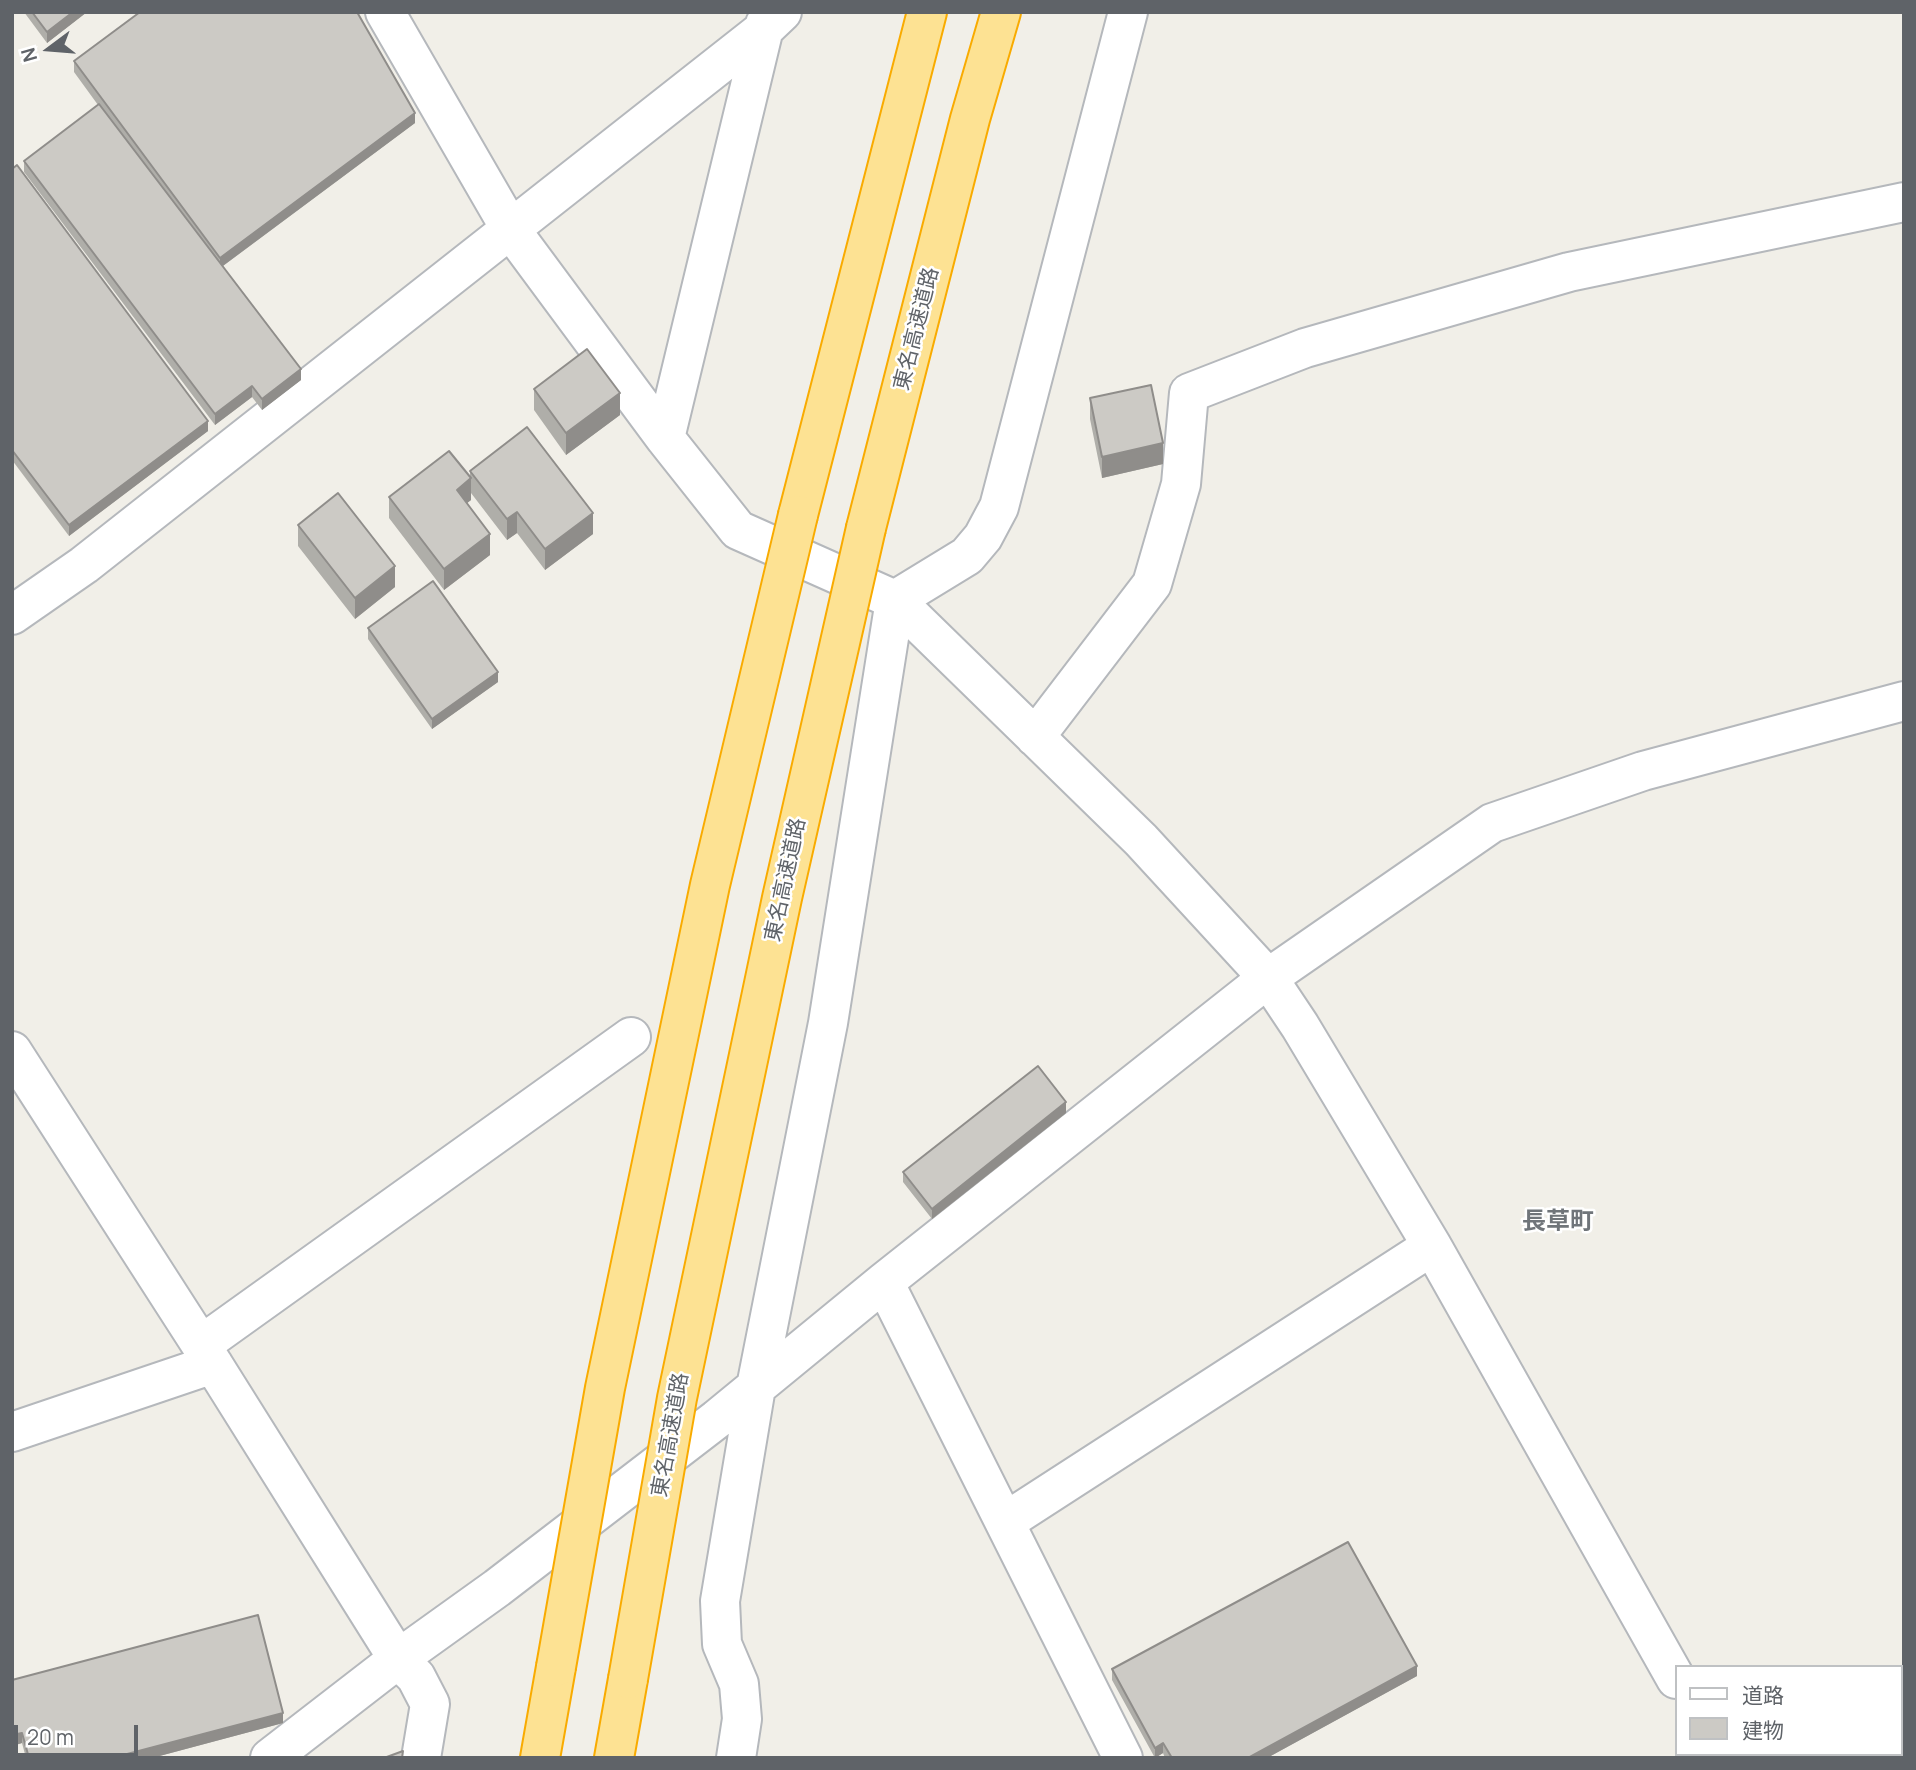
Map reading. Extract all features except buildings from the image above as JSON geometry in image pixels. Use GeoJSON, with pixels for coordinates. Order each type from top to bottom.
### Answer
{"type":"FeatureCollection","features":[{"type":"Feature","properties":{"kind":"highway"},"geometry":{"type":"LineString","coordinates":[[540,1758],[605,1388],[704,912],[797,515],[927,12]]}},
{"type":"Feature","properties":{"kind":"highway","name":"東名高速道路"},"geometry":{"type":"LineString","coordinates":[[614,1758],[686,1357],[782,898],[866,528],[970,119],[1001,12]]}},
{"type":"Feature","properties":{"kind":"street"},"geometry":{"type":"LineString","coordinates":[[385,12],[511,230],[665,438],[738,530],[895,600],[1141,840],[1268,978],[1300,1026],[1432,1247],[1674,1675]]}},
{"type":"Feature","properties":{"kind":"street"},"geometry":{"type":"LineString","coordinates":[[736,1758],[742,1719],[739,1684],[722,1644],[720,1601],[756,1387],[828,1023],[895,600],[967,556],[983,537],[999,507],[1128,12]]}},
{"type":"Feature","properties":{"kind":"street"},"geometry":{"type":"LineString","coordinates":[[12,615],[84,565],[511,230],[771,19]]}},
{"type":"Feature","properties":{"kind":"street"},"geometry":{"type":"LineString","coordinates":[[665,438],[771,19]]}},
{"type":"Feature","properties":{"kind":"street"},"geometry":{"type":"LineString","coordinates":[[1035,737],[1152,584],[1181,484],[1189,393],[1305,348],[1569,272],[1904,202]]}},
{"type":"Feature","properties":{"kind":"street"},"geometry":{"type":"LineString","coordinates":[[270,1758],[398,1659],[497,1588],[756,1387],[884,1282],[1268,978],[1492,823],[1643,771],[1904,701]]}},
{"type":"Feature","properties":{"kind":"street"},"geometry":{"type":"LineString","coordinates":[[12,1432],[207,1355],[632,1037]]}},
{"type":"Feature","properties":{"kind":"street"},"geometry":{"type":"LineString","coordinates":[[12,1051],[398,1659],[416,1677],[430,1704],[421,1758]]}},
{"type":"Feature","properties":{"kind":"street"},"geometry":{"type":"LineString","coordinates":[[1005,1522],[1432,1247]]}},
{"type":"Feature","properties":{"kind":"street"},"geometry":{"type":"LineString","coordinates":[[884,1282],[1123,1758]]}},
{"type":"Feature","properties":{"kind":"district","name":"長草町"},"geometry":{"type":"Point","coordinates":[1558,1222]}}]}
